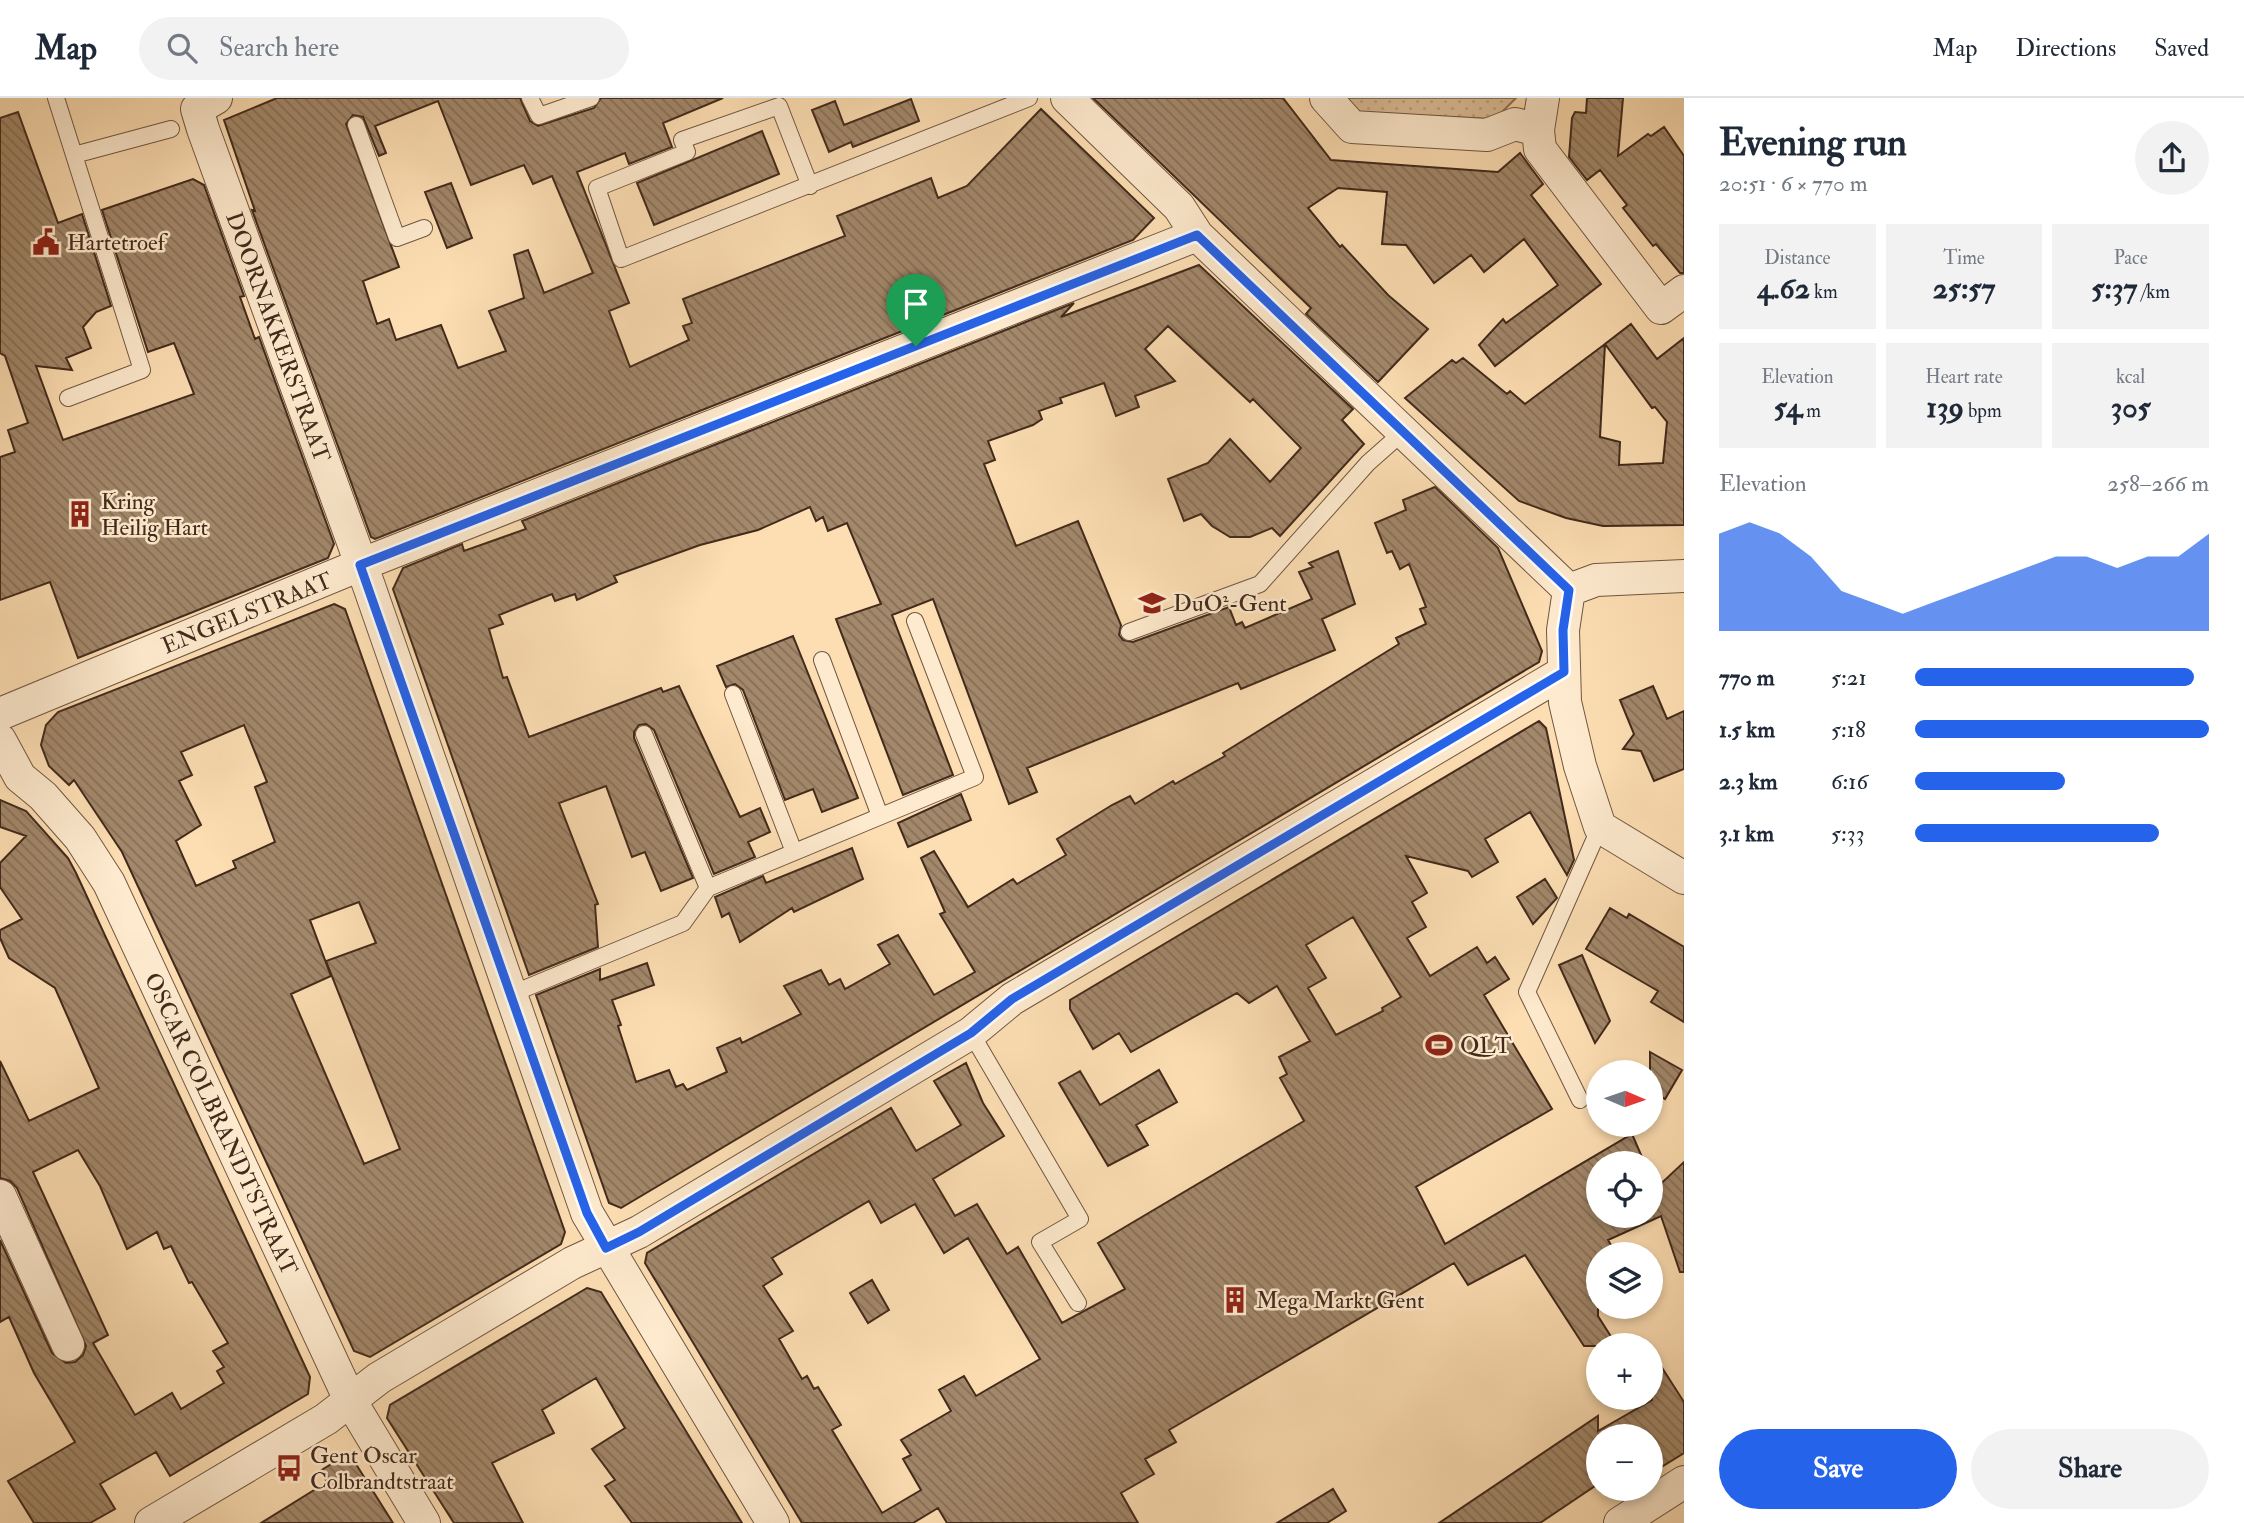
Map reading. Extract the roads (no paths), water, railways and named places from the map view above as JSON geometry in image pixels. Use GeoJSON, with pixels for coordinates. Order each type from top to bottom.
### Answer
{"type":"FeatureCollection","features":[{"type":"Feature","properties":{"kind":"street"},"geometry":{"type":"LineString","coordinates":[[1068,98],[1179,207],[1197,235],[1569,590]]}},
{"type":"Feature","properties":{"kind":"street"},"geometry":{"type":"LineString","coordinates":[[1326,98],[1352,127],[1487,135],[1515,124],[1538,130]]}},
{"type":"Feature","properties":{"kind":"street"},"geometry":{"type":"LineString","coordinates":[[1544,98],[1538,130],[1540,149],[1661,308],[1684,291]]}},
{"type":"Feature","properties":{"kind":"street","name":"DOORNAKKERSTRAAT"},"geometry":{"type":"LineString","coordinates":[[206,103],[360,565],[587,1213],[773,1523]]}},
{"type":"Feature","properties":{"kind":"street","name":"ENGELSTRAAT"},"geometry":{"type":"LineString","coordinates":[[0,714],[360,565],[1197,235]]}},
{"type":"Feature","properties":{"kind":"street"},"geometry":{"type":"LineString","coordinates":[[1569,590],[1597,580],[1684,576]]}},
{"type":"Feature","properties":{"kind":"street"},"geometry":{"type":"LineString","coordinates":[[1569,590],[1563,630],[1565,702],[1600,827],[1684,878]]}},
{"type":"Feature","properties":{"kind":"street"},"geometry":{"type":"LineString","coordinates":[[151,1523],[326,1419],[379,1378],[572,1263],[639,1232],[971,1033],[1012,999],[1564,672]]}},
{"type":"Feature","properties":{"kind":"street","name":"OSCAR COLBRANDTSTRAAT"},"geometry":{"type":"LineString","coordinates":[[0,740],[20,777],[43,796],[80,838],[109,883],[349,1401],[424,1523]]}},
{"type":"Feature","properties":{"kind":"street"},"geometry":{"type":"LineString","coordinates":[[0,1196],[68,1345]]}},
{"type":"Feature","properties":{"kind":"street"},"geometry":{"type":"LineString","coordinates":[[1620,1523],[1684,1482]]}},
{"type":"Feature","properties":{"kind":"lane"},"geometry":{"type":"LineString","coordinates":[[55,98],[142,370],[68,398]]}},
{"type":"Feature","properties":{"kind":"lane"},"geometry":{"type":"LineString","coordinates":[[530,98],[539,116],[591,98]]}},
{"type":"Feature","properties":{"kind":"lane"},"geometry":{"type":"LineString","coordinates":[[810,186],[779,106],[682,140],[687,152],[597,188],[621,260],[810,186],[1029,98]]}},
{"type":"Feature","properties":{"kind":"lane"},"geometry":{"type":"LineString","coordinates":[[356,125],[397,238],[424,228]]}},
{"type":"Feature","properties":{"kind":"lane"},"geometry":{"type":"LineString","coordinates":[[74,155],[171,129]]}},
{"type":"Feature","properties":{"kind":"lane"},"geometry":{"type":"LineString","coordinates":[[1129,632],[1260,584],[1368,463],[1403,432]]}},
{"type":"Feature","properties":{"kind":"lane"},"geometry":{"type":"LineString","coordinates":[[509,995],[683,923],[708,888],[975,777],[915,621]]}},
{"type":"Feature","properties":{"kind":"lane"},"geometry":{"type":"LineString","coordinates":[[822,660],[880,816]]}},
{"type":"Feature","properties":{"kind":"lane"},"geometry":{"type":"LineString","coordinates":[[733,694],[794,852]]}},
{"type":"Feature","properties":{"kind":"lane"},"geometry":{"type":"LineString","coordinates":[[644,734],[708,888]]}},
{"type":"Feature","properties":{"kind":"lane"},"geometry":{"type":"LineString","coordinates":[[1580,1100],[1527,992],[1600,827]]}},
{"type":"Feature","properties":{"kind":"lane"},"geometry":{"type":"LineString","coordinates":[[971,1033],[1080,1219],[1040,1242],[1078,1303]]}},
{"type":"Feature","properties":{"kind":"place","name":"Hartetroef"},"geometry":{"type":"Point","coordinates":[46,242]}},
{"type":"Feature","properties":{"kind":"place","name":"Kring Heilig Hart"},"geometry":{"type":"Point","coordinates":[80,514]}},
{"type":"Feature","properties":{"kind":"place","name":"DuO²-Gent"},"geometry":{"type":"Point","coordinates":[1152,603]}},
{"type":"Feature","properties":{"kind":"place","name":"QLT"},"geometry":{"type":"Point","coordinates":[1439,1045]}},
{"type":"Feature","properties":{"kind":"place","name":"Mega Markt Gent"},"geometry":{"type":"Point","coordinates":[1235,1300]}},
{"type":"Feature","properties":{"kind":"place","name":"Gent Oscar Colbrandtstraat"},"geometry":{"type":"Point","coordinates":[289,1468]}}]}
